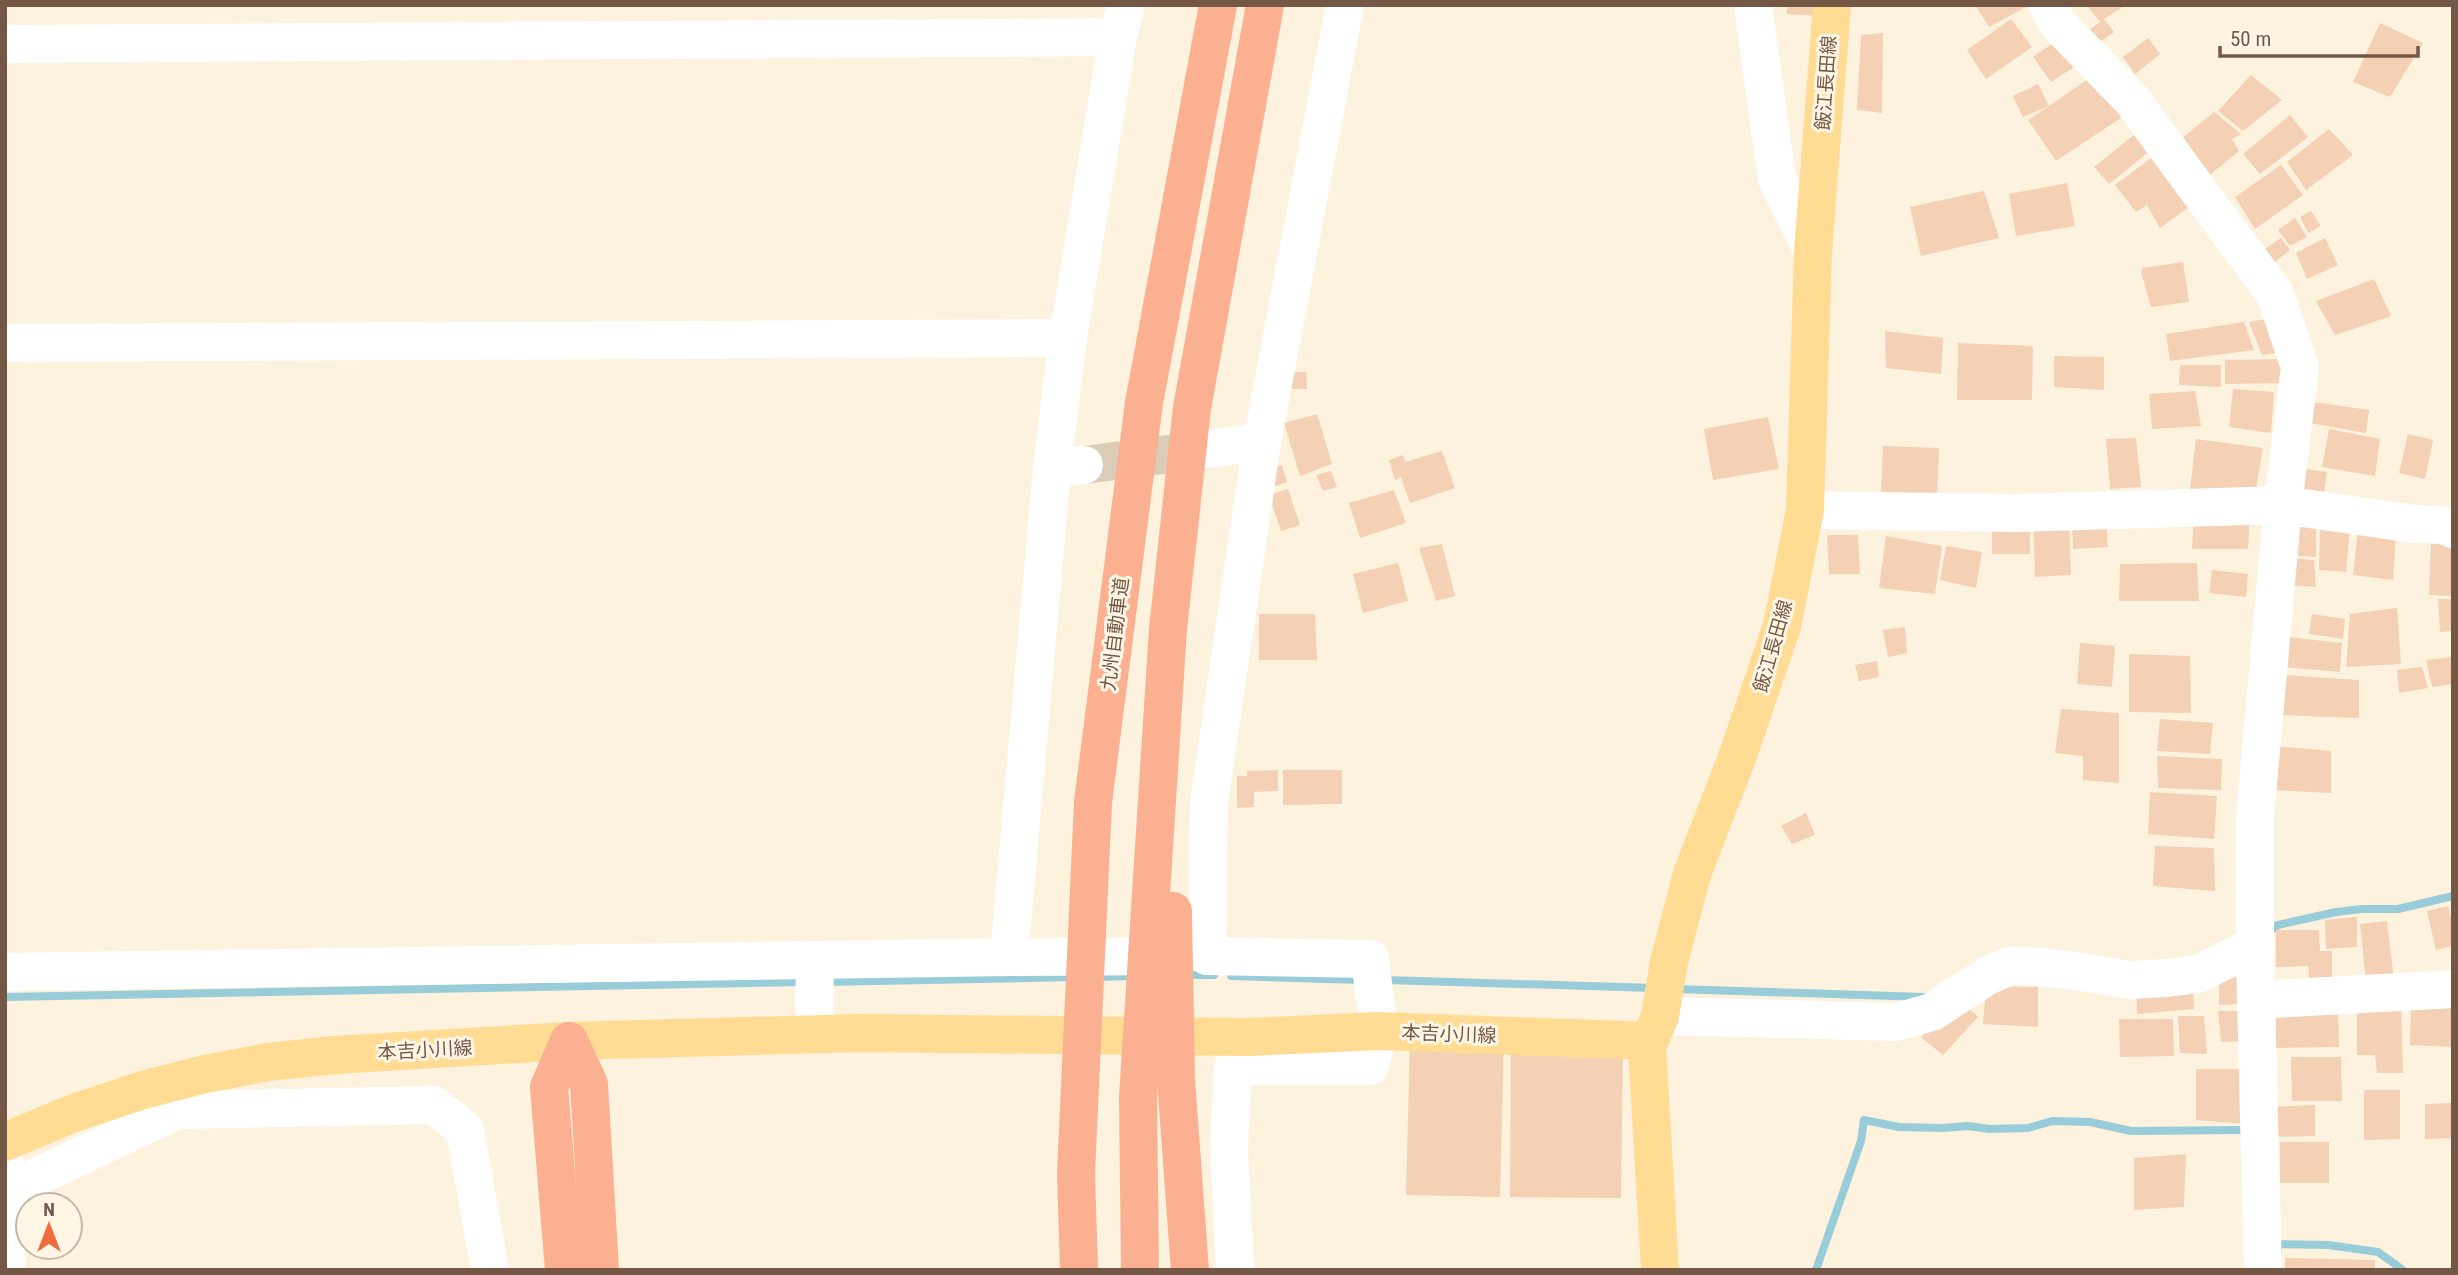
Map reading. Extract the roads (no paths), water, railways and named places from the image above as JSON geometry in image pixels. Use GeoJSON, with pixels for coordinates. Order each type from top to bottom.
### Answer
{"type":"FeatureCollection","features":[{"type":"Feature","properties":{"kind":"highway","name":"九州自動車道"},"geometry":{"type":"LineString","coordinates":[[1079,1270],[1076,1174],[1093,802],[1144,403],[1218,5]]}},
{"type":"Feature","properties":{"kind":"highway"},"geometry":{"type":"LineString","coordinates":[[1190,1270],[1177,1080],[1162,923],[1168,629],[1192,408],[1265,5]]}},
{"type":"Feature","properties":{"kind":"highway"},"geometry":{"type":"LineString","coordinates":[[1140,1270],[1139,1080],[1162,923]]}},
{"type":"Feature","properties":{"kind":"highway"},"geometry":{"type":"LineString","coordinates":[[564,1270],[550,1087],[569,1041]]}},
{"type":"Feature","properties":{"kind":"highway"},"geometry":{"type":"LineString","coordinates":[[569,1041],[589,1084],[600,1270]]}},
{"type":"Feature","properties":{"kind":"highway"},"geometry":{"type":"LineString","coordinates":[[1070,1270],[1076,1174]]}},
{"type":"Feature","properties":{"kind":"main road","name":"飯江長田線"},"geometry":{"type":"LineString","coordinates":[[1660,1270],[1647,1047],[1655,1029],[1692,874],[1738,755],[1782,626],[1805,510],[1813,251],[1832,5]]}},
{"type":"Feature","properties":{"kind":"main road","name":"本吉小川線"},"geometry":{"type":"LineString","coordinates":[[5,1142],[71,1114],[143,1090],[268,1062],[335,1055],[569,1041],[859,1033],[1248,1037],[1379,1031],[1655,1029]]}},
{"type":"Feature","properties":{"kind":"street"},"geometry":{"type":"LineString","coordinates":[[1208,956],[1209,802],[1262,442],[1345,5]]}},
{"type":"Feature","properties":{"kind":"street"},"geometry":{"type":"LineString","coordinates":[[1753,5],[1777,178],[1813,251]]}},
{"type":"Feature","properties":{"kind":"street"},"geometry":{"type":"LineString","coordinates":[[2047,5],[2058,24],[2131,99],[2275,294],[2300,367],[2283,505],[2255,817],[2256,1000],[2263,1270]]}},
{"type":"Feature","properties":{"kind":"street"},"geometry":{"type":"LineString","coordinates":[[5,44],[1122,21],[1068,338],[1068,467],[1009,957]]}},
{"type":"Feature","properties":{"kind":"street"},"geometry":{"type":"LineString","coordinates":[[5,343],[1068,338]]}},
{"type":"Feature","properties":{"kind":"street"},"geometry":{"type":"LineString","coordinates":[[1208,449],[1262,442]]}},
{"type":"Feature","properties":{"kind":"street"},"geometry":{"type":"LineString","coordinates":[[1805,510],[2014,513],[2283,505],[2414,524],[2443,525],[2453,529]]}},
{"type":"Feature","properties":{"kind":"street"},"geometry":{"type":"LineString","coordinates":[[1655,1029],[1896,1022],[1932,1012],[1987,976],[2010,966],[2029,965],[2130,980],[2167,978],[2199,974],[2256,945]]}},
{"type":"Feature","properties":{"kind":"street"},"geometry":{"type":"LineString","coordinates":[[5,972],[1009,957],[1208,956],[1370,959],[1379,1031],[1370,1066],[1233,1066],[1229,1150],[1235,1270]]}},
{"type":"Feature","properties":{"kind":"street"},"geometry":{"type":"LineString","coordinates":[[814,1034],[815,960]]}},
{"type":"Feature","properties":{"kind":"street"},"geometry":{"type":"LineString","coordinates":[[2256,1000],[2453,989]]}},
{"type":"Feature","properties":{"kind":"street"},"geometry":{"type":"LineString","coordinates":[[6,1270],[6,1176],[177,1110],[434,1105],[465,1130],[489,1270]]}},
{"type":"Feature","properties":{"kind":"waterway"},"geometry":{"type":"LineString","coordinates":[[2266,934],[2278,925],[2336,912],[2398,909],[2453,896]]}},
{"type":"Feature","properties":{"kind":"waterway"},"geometry":{"type":"LineString","coordinates":[[1185,975],[1214,975]]}},
{"type":"Feature","properties":{"kind":"waterway"},"geometry":{"type":"LineString","coordinates":[[1094,977],[1137,976]]}},
{"type":"Feature","properties":{"kind":"waterway"},"geometry":{"type":"LineString","coordinates":[[1231,976],[1361,980]]}},
{"type":"Feature","properties":{"kind":"waterway"},"geometry":{"type":"LineString","coordinates":[[825,982],[1074,977]]}},
{"type":"Feature","properties":{"kind":"waterway"},"geometry":{"type":"LineString","coordinates":[[1385,980],[1655,988]]}},
{"type":"Feature","properties":{"kind":"waterway"},"geometry":{"type":"LineString","coordinates":[[5,997],[805,982]]}},
{"type":"Feature","properties":{"kind":"waterway"},"geometry":{"type":"LineString","coordinates":[[1675,989],[1924,997]]}},
{"type":"Feature","properties":{"kind":"waterway"},"geometry":{"type":"LineString","coordinates":[[1816,1270],[1861,1141],[1864,1120],[1899,1127],[2028,1128],[2052,1121],[2090,1122],[2131,1131],[2239,1130]]}},
{"type":"Feature","properties":{"kind":"waterway"},"geometry":{"type":"LineString","coordinates":[[2278,1251],[2278,1244],[2328,1245],[2378,1252],[2403,1270]]}},
{"type":"Feature","properties":{"kind":"tunnel"},"geometry":{"type":"LineString","coordinates":[[1084,465],[1208,449]]}}]}
